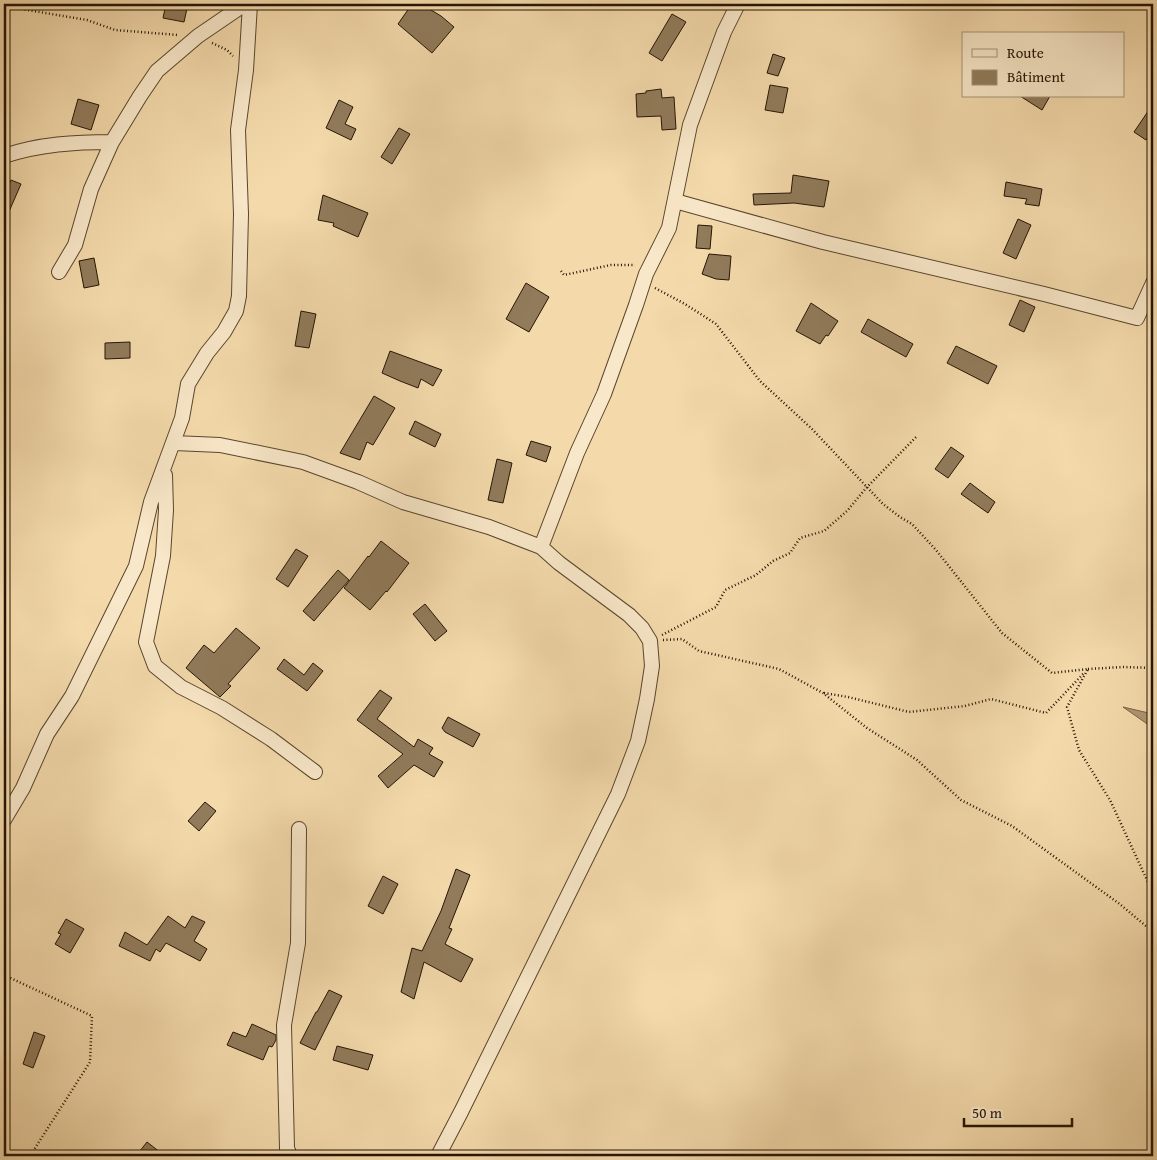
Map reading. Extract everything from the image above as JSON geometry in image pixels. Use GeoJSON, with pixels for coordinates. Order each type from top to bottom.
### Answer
{"type":"FeatureCollection","features":[{"type":"Feature","properties":{"kind":"street"},"geometry":{"type":"LineString","coordinates":[[59,272],[75,245],[91,190],[112,142],[140,96],[158,71],[198,36],[245,4]]}},
{"type":"Feature","properties":{"kind":"street"},"geometry":{"type":"LineString","coordinates":[[4,820],[23,788],[47,734],[72,696],[136,566],[151,502],[182,418],[188,384],[207,353],[224,332],[236,311],[239,296],[241,214],[238,130],[246,70],[250,4]]}},
{"type":"Feature","properties":{"kind":"street"},"geometry":{"type":"LineString","coordinates":[[541,547],[562,488],[604,394],[646,274],[669,228],[690,125],[724,32],[738,4]]}},
{"type":"Feature","properties":{"kind":"street"},"geometry":{"type":"LineString","coordinates":[[4,156],[21,150],[55,144],[112,142]]}},
{"type":"Feature","properties":{"kind":"street"},"geometry":{"type":"LineString","coordinates":[[675,201],[824,242],[1137,318],[1153,283]]}},
{"type":"Feature","properties":{"kind":"street"},"geometry":{"type":"LineString","coordinates":[[174,443],[220,445],[303,462],[358,482],[403,502],[489,527],[541,547],[559,563],[629,615],[642,628],[650,641],[652,666],[647,699],[638,741],[618,794],[438,1156]]}},
{"type":"Feature","properties":{"kind":"street"},"geometry":{"type":"LineString","coordinates":[[164,470],[166,510],[163,556],[146,642],[155,666],[181,688],[222,708],[271,739],[315,772]]}},
{"type":"Feature","properties":{"kind":"street"},"geometry":{"type":"LineString","coordinates":[[290,1156],[287,1148],[284,1025],[298,943],[299,829]]}},
{"type":"Feature","properties":{"kind":"path"},"geometry":{"type":"LineString","coordinates":[[4,6],[87,20],[115,30],[198,36],[227,50],[246,70]]}},
{"type":"Feature","properties":{"kind":"path"},"geometry":{"type":"LineString","coordinates":[[561,271],[564,275],[611,265],[643,264],[646,274],[656,290],[685,304],[716,324],[760,381],[812,429],[882,504],[918,530],[1002,633],[1052,673],[1122,667],[1153,668]]}},
{"type":"Feature","properties":{"kind":"path"},"geometry":{"type":"LineString","coordinates":[[650,641],[716,607],[725,590],[756,575],[773,561],[790,553],[800,538],[824,531],[847,511],[867,486],[916,437]]}},
{"type":"Feature","properties":{"kind":"path"},"geometry":{"type":"LineString","coordinates":[[650,641],[682,639],[699,651],[779,670],[823,693],[867,728],[917,760],[961,800],[1012,826],[1121,904],[1153,932]]}},
{"type":"Feature","properties":{"kind":"path"},"geometry":{"type":"LineString","coordinates":[[823,693],[909,712],[965,706],[991,699],[1046,713],[1088,669]]}},
{"type":"Feature","properties":{"kind":"path"},"geometry":{"type":"LineString","coordinates":[[1088,669],[1067,707],[1078,750],[1110,800],[1153,893]]}},
{"type":"Feature","properties":{"kind":"path"},"geometry":{"type":"LineString","coordinates":[[4,975],[92,1016],[90,1062],[30,1156]]}},
{"type":"Feature","properties":{"kind":"shaded area"},"geometry":{"type":"Polygon","coordinates":[[[1123,707],[1153,714],[1153,728],[1123,707]]]}},
{"type":"Feature","properties":{"kind":"building"},"geometry":{"type":"Polygon","coordinates":[[[166,4],[188,4],[184,22],[163,18],[166,4]]]}},
{"type":"Feature","properties":{"kind":"building"},"geometry":{"type":"Polygon","coordinates":[[[412,4],[421,4],[441,16],[454,27],[432,53],[398,24],[412,4]]]}},
{"type":"Feature","properties":{"kind":"building"},"geometry":{"type":"Polygon","coordinates":[[[672,14],[686,22],[662,61],[649,53],[672,14]]]}},
{"type":"Feature","properties":{"kind":"building"},"geometry":{"type":"Polygon","coordinates":[[[773,54],[785,58],[778,76],[767,73],[773,54]]]}},
{"type":"Feature","properties":{"kind":"building"},"geometry":{"type":"Polygon","coordinates":[[[770,85],[788,88],[783,113],[765,110],[770,85]]]}},
{"type":"Feature","properties":{"kind":"building"},"geometry":{"type":"Polygon","coordinates":[[[661,89],[662,98],[674,97],[676,129],[662,130],[661,116],[637,117],[636,94],[661,89]]]}},
{"type":"Feature","properties":{"kind":"building"},"geometry":{"type":"Polygon","coordinates":[[[1023,98],[1049,98],[1042,110],[1023,98]]]}},
{"type":"Feature","properties":{"kind":"building"},"geometry":{"type":"Polygon","coordinates":[[[78,99],[99,105],[91,130],[71,124],[78,99]]]}},
{"type":"Feature","properties":{"kind":"building"},"geometry":{"type":"Polygon","coordinates":[[[339,100],[353,107],[345,124],[356,129],[351,140],[326,128],[339,100]]]}},
{"type":"Feature","properties":{"kind":"building"},"geometry":{"type":"Polygon","coordinates":[[[1153,104],[1153,130],[1146,140],[1134,132],[1153,104]]]}},
{"type":"Feature","properties":{"kind":"building"},"geometry":{"type":"Polygon","coordinates":[[[399,128],[410,134],[392,164],[381,157],[399,128]]]}},
{"type":"Feature","properties":{"kind":"building"},"geometry":{"type":"Polygon","coordinates":[[[793,175],[829,181],[824,207],[794,203],[754,205],[753,194],[791,193],[793,175]]]}},
{"type":"Feature","properties":{"kind":"building"},"geometry":{"type":"Polygon","coordinates":[[[11,180],[21,184],[4,223],[4,196],[11,180]]]}},
{"type":"Feature","properties":{"kind":"building"},"geometry":{"type":"Polygon","coordinates":[[[1006,182],[1042,189],[1039,206],[1025,204],[1027,199],[1004,196],[1006,182]]]}},
{"type":"Feature","properties":{"kind":"building"},"geometry":{"type":"Polygon","coordinates":[[[323,195],[368,213],[358,237],[333,226],[334,223],[318,220],[323,195]]]}},
{"type":"Feature","properties":{"kind":"building"},"geometry":{"type":"Polygon","coordinates":[[[1018,219],[1031,225],[1016,259],[1003,253],[1018,219]]]}},
{"type":"Feature","properties":{"kind":"building"},"geometry":{"type":"Polygon","coordinates":[[[698,225],[712,226],[710,249],[696,248],[698,225]]]}},
{"type":"Feature","properties":{"kind":"building"},"geometry":{"type":"Polygon","coordinates":[[[709,254],[731,256],[729,280],[716,279],[702,274],[709,254]]]}},
{"type":"Feature","properties":{"kind":"building"},"geometry":{"type":"Polygon","coordinates":[[[94,258],[99,285],[84,288],[79,261],[94,258]]]}},
{"type":"Feature","properties":{"kind":"building"},"geometry":{"type":"Polygon","coordinates":[[[526,283],[549,297],[529,332],[506,319],[526,283]]]}},
{"type":"Feature","properties":{"kind":"building"},"geometry":{"type":"Polygon","coordinates":[[[1020,300],[1035,307],[1024,332],[1009,325],[1020,300]]]}},
{"type":"Feature","properties":{"kind":"building"},"geometry":{"type":"Polygon","coordinates":[[[811,303],[838,321],[820,344],[796,331],[811,303]]]}},
{"type":"Feature","properties":{"kind":"building"},"geometry":{"type":"Polygon","coordinates":[[[301,311],[316,314],[309,348],[295,346],[301,311]]]}},
{"type":"Feature","properties":{"kind":"building"},"geometry":{"type":"Polygon","coordinates":[[[868,319],[913,344],[906,357],[861,332],[868,319]]]}},
{"type":"Feature","properties":{"kind":"building"},"geometry":{"type":"Polygon","coordinates":[[[130,342],[130,358],[105,359],[105,343],[130,342]]]}},
{"type":"Feature","properties":{"kind":"building"},"geometry":{"type":"Polygon","coordinates":[[[956,346],[997,366],[988,384],[947,363],[956,346]]]}},
{"type":"Feature","properties":{"kind":"building"},"geometry":{"type":"Polygon","coordinates":[[[390,351],[442,370],[433,386],[421,379],[418,388],[382,373],[390,351]]]}},
{"type":"Feature","properties":{"kind":"building"},"geometry":{"type":"Polygon","coordinates":[[[374,396],[395,408],[373,445],[367,442],[360,460],[340,453],[374,396]]]}},
{"type":"Feature","properties":{"kind":"building"},"geometry":{"type":"Polygon","coordinates":[[[415,421],[441,434],[435,447],[409,434],[415,421]]]}},
{"type":"Feature","properties":{"kind":"building"},"geometry":{"type":"Polygon","coordinates":[[[531,441],[551,447],[546,462],[526,455],[531,441]]]}},
{"type":"Feature","properties":{"kind":"building"},"geometry":{"type":"Polygon","coordinates":[[[951,447],[964,456],[948,478],[935,469],[951,447]]]}},
{"type":"Feature","properties":{"kind":"building"},"geometry":{"type":"Polygon","coordinates":[[[497,459],[512,463],[503,503],[488,500],[497,459]]]}},
{"type":"Feature","properties":{"kind":"building"},"geometry":{"type":"Polygon","coordinates":[[[970,483],[995,502],[988,513],[961,494],[970,483]]]}},
{"type":"Feature","properties":{"kind":"building"},"geometry":{"type":"Polygon","coordinates":[[[381,541],[409,563],[387,592],[370,610],[344,588],[381,541]]]}},
{"type":"Feature","properties":{"kind":"building"},"geometry":{"type":"Polygon","coordinates":[[[296,549],[308,556],[288,587],[276,579],[296,549]]]}},
{"type":"Feature","properties":{"kind":"building"},"geometry":{"type":"Polygon","coordinates":[[[338,570],[349,580],[314,621],[303,611],[338,570]]]}},
{"type":"Feature","properties":{"kind":"building"},"geometry":{"type":"Polygon","coordinates":[[[425,604],[447,631],[435,641],[413,614],[425,604]]]}},
{"type":"Feature","properties":{"kind":"building"},"geometry":{"type":"Polygon","coordinates":[[[236,628],[260,648],[228,684],[231,686],[220,697],[186,668],[204,645],[214,653],[236,628]]]}},
{"type":"Feature","properties":{"kind":"building"},"geometry":{"type":"Polygon","coordinates":[[[284,659],[304,675],[313,663],[323,671],[307,691],[277,669],[284,659]]]}},
{"type":"Feature","properties":{"kind":"building"},"geometry":{"type":"Polygon","coordinates":[[[380,690],[392,698],[377,719],[414,747],[418,739],[433,748],[429,754],[443,762],[434,777],[414,765],[388,788],[378,776],[403,754],[357,720],[380,690]]]}},
{"type":"Feature","properties":{"kind":"building"},"geometry":{"type":"Polygon","coordinates":[[[448,717],[480,734],[473,747],[445,732],[442,728],[448,717]]]}},
{"type":"Feature","properties":{"kind":"building"},"geometry":{"type":"Polygon","coordinates":[[[205,802],[216,811],[199,831],[188,821],[205,802]]]}},
{"type":"Feature","properties":{"kind":"building"},"geometry":{"type":"Polygon","coordinates":[[[456,869],[470,875],[449,928],[452,929],[445,944],[473,959],[461,982],[424,962],[414,999],[401,992],[412,948],[422,951],[441,911],[456,869]]]}},
{"type":"Feature","properties":{"kind":"building"},"geometry":{"type":"Polygon","coordinates":[[[383,876],[398,884],[383,914],[368,906],[383,876]]]}},
{"type":"Feature","properties":{"kind":"building"},"geometry":{"type":"Polygon","coordinates":[[[168,916],[185,928],[192,916],[205,922],[194,941],[207,949],[200,961],[166,943],[160,952],[156,949],[150,961],[119,946],[125,932],[147,945],[168,916]]]}},
{"type":"Feature","properties":{"kind":"building"},"geometry":{"type":"Polygon","coordinates":[[[66,919],[84,929],[70,953],[55,944],[61,934],[58,933],[66,919]]]}},
{"type":"Feature","properties":{"kind":"building"},"geometry":{"type":"Polygon","coordinates":[[[329,990],[342,996],[315,1050],[300,1043],[329,990]]]}},
{"type":"Feature","properties":{"kind":"building"},"geometry":{"type":"Polygon","coordinates":[[[252,1024],[276,1035],[276,1040],[272,1047],[269,1046],[263,1060],[227,1045],[233,1032],[246,1037],[252,1024]]]}},
{"type":"Feature","properties":{"kind":"building"},"geometry":{"type":"Polygon","coordinates":[[[34,1032],[45,1036],[33,1068],[23,1064],[34,1032]]]}},
{"type":"Feature","properties":{"kind":"building"},"geometry":{"type":"Polygon","coordinates":[[[337,1046],[373,1055],[368,1070],[333,1060],[337,1046]]]}},
{"type":"Feature","properties":{"kind":"building"},"geometry":{"type":"Polygon","coordinates":[[[147,1142],[165,1156],[136,1156],[147,1142]]]}}]}
